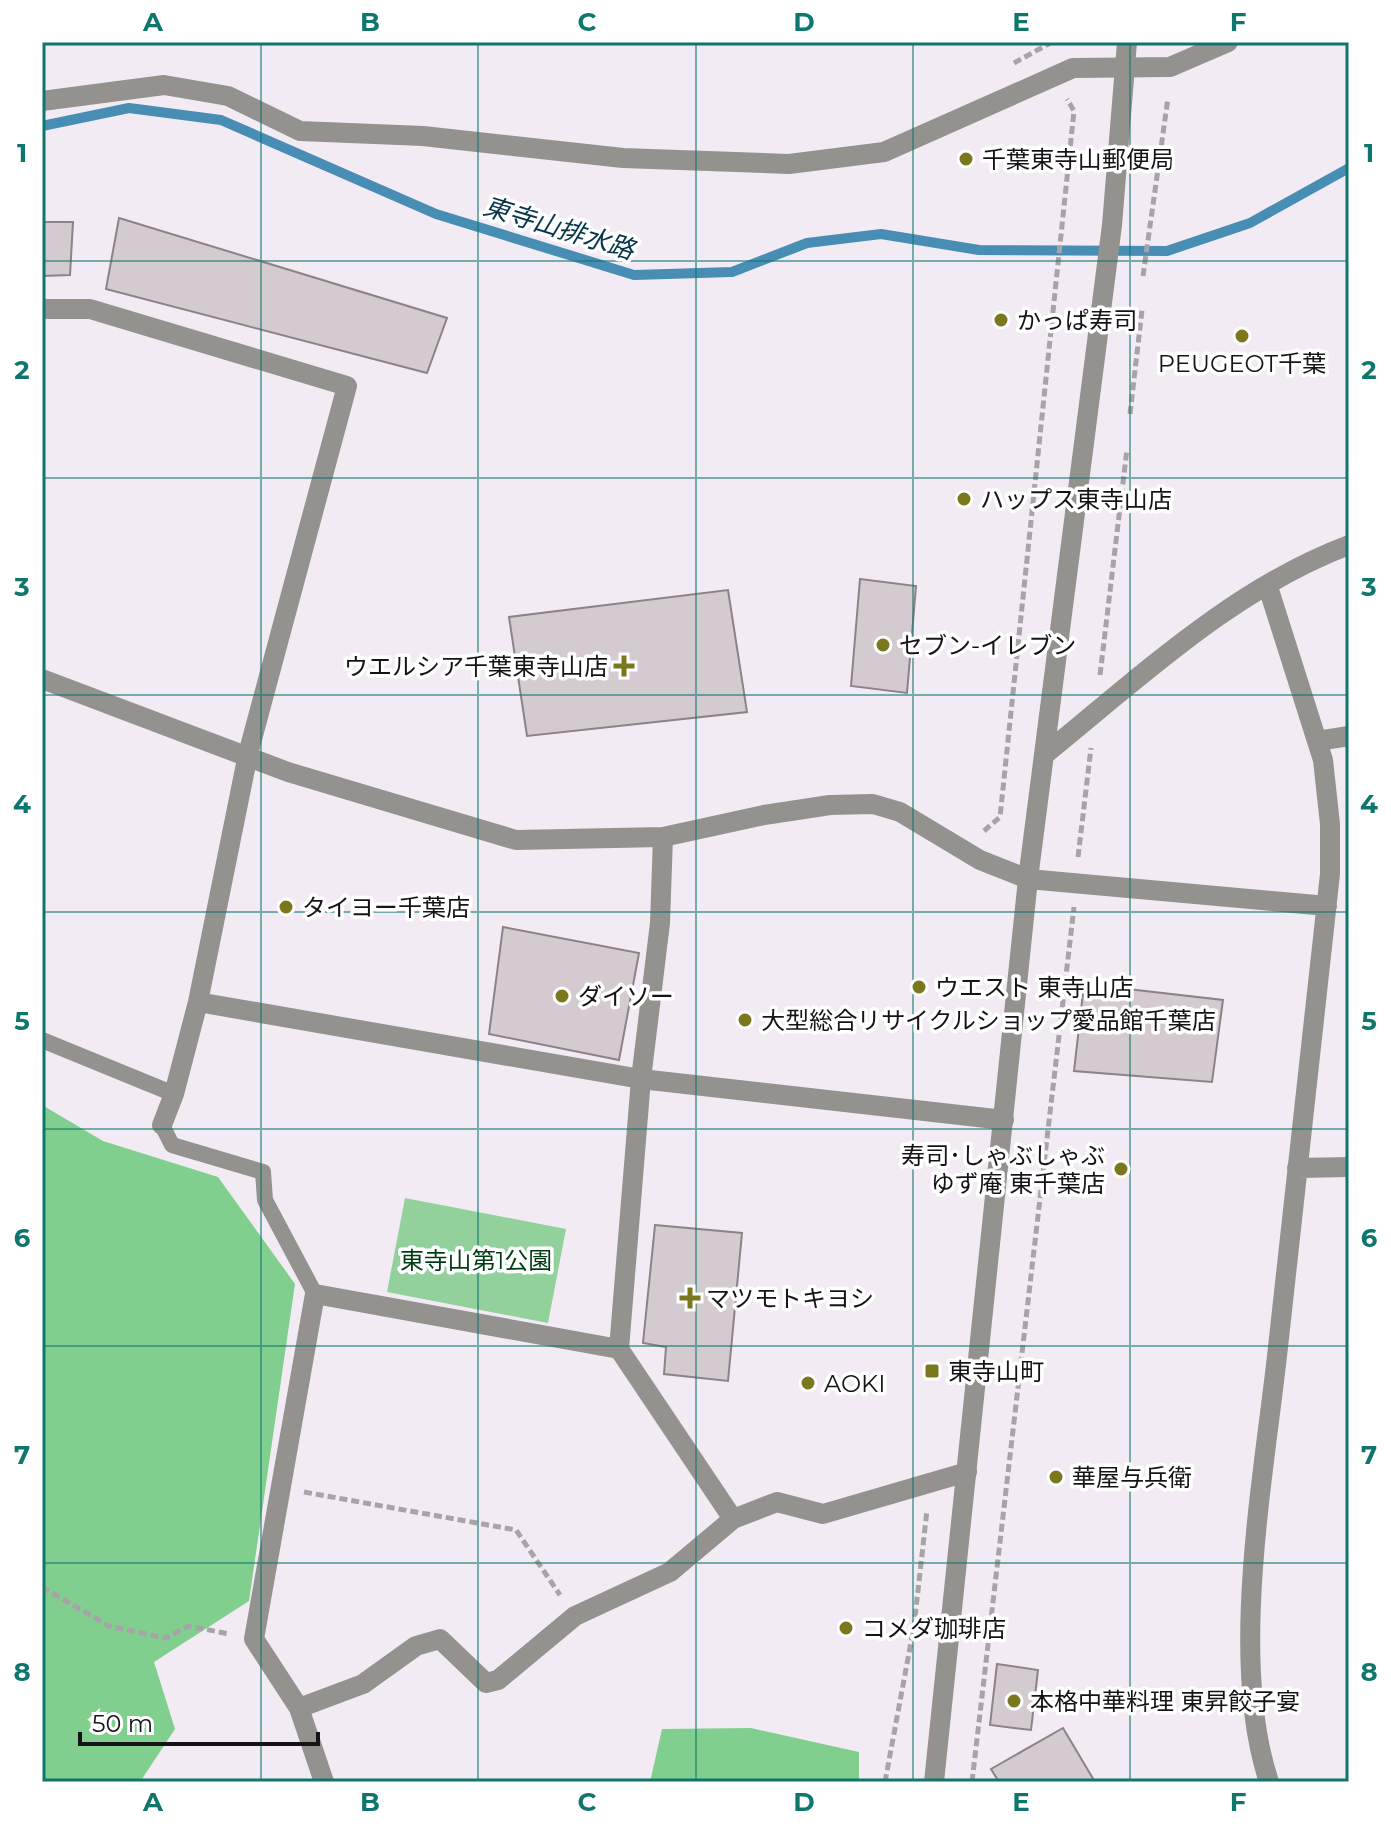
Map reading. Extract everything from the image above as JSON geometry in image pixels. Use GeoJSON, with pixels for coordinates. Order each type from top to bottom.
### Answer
{"type":"FeatureCollection","features":[{"type":"Feature","properties":{"kind":"street"},"geometry":{"type":"LineString","coordinates":[[934,1782],[1028,879],[1112,225],[1127,42]]}},
{"type":"Feature","properties":{"kind":"street"},"geometry":{"type":"LineString","coordinates":[[42,101],[164,85],[228,96],[300,131],[423,136],[623,158],[789,164],[884,152],[1073,68],[1170,67],[1228,42]]}},
{"type":"Feature","properties":{"kind":"street"},"geometry":{"type":"LineString","coordinates":[[42,309],[90,309],[347,386],[248,754],[198,1002],[174,1094],[162,1125]]}},
{"type":"Feature","properties":{"kind":"street"},"geometry":{"type":"LineString","coordinates":[[1044,755],[1204,626],[1318,556],[1349,545]]}},
{"type":"Feature","properties":{"kind":"street"},"geometry":{"type":"LineString","coordinates":[[1268,587],[1323,760],[1330,824],[1327,906],[1254,1563],[1252,1708],[1257,1746],[1269,1782]]}},
{"type":"Feature","properties":{"kind":"street"},"geometry":{"type":"LineString","coordinates":[[42,679],[248,754],[288,772],[516,840],[663,837],[764,815],[830,805],[873,804],[900,812],[980,860],[1028,879],[1327,906]]}},
{"type":"Feature","properties":{"kind":"street"},"geometry":{"type":"LineString","coordinates":[[1317,741],[1349,736]]}},
{"type":"Feature","properties":{"kind":"street"},"geometry":{"type":"LineString","coordinates":[[663,837],[660,923],[641,1079],[619,1349],[733,1519]]}},
{"type":"Feature","properties":{"kind":"street"},"geometry":{"type":"LineString","coordinates":[[198,1002],[641,1079],[1004,1120]]}},
{"type":"Feature","properties":{"kind":"street"},"geometry":{"type":"LineString","coordinates":[[1297,1168],[1349,1167]]}},
{"type":"Feature","properties":{"kind":"street"},"geometry":{"type":"LineString","coordinates":[[324,1782],[299,1708],[254,1639],[315,1294],[619,1349]]}},
{"type":"Feature","properties":{"kind":"street"},"geometry":{"type":"LineString","coordinates":[[299,1708],[363,1684],[416,1646],[440,1639],[486,1683],[498,1680],[575,1616],[670,1572],[733,1519],[777,1502],[823,1514],[967,1472]]}},
{"type":"Feature","properties":{"kind":"lane"},"geometry":{"type":"LineString","coordinates":[[42,1040],[174,1094]]}},
{"type":"Feature","properties":{"kind":"lane"},"geometry":{"type":"LineString","coordinates":[[162,1125],[172,1145],[263,1172],[265,1200],[315,1294]]}},
{"type":"Feature","properties":{"kind":"path"},"geometry":{"type":"LineString","coordinates":[[1010,65],[1052,42]]}},
{"type":"Feature","properties":{"kind":"path"},"geometry":{"type":"LineString","coordinates":[[973,831],[985,831],[1000,817],[1062,244],[1074,111],[1066,97]]}},
{"type":"Feature","properties":{"kind":"path"},"geometry":{"type":"LineString","coordinates":[[1143,276],[1168,98]]}},
{"type":"Feature","properties":{"kind":"path"},"geometry":{"type":"LineString","coordinates":[[1130,414],[1142,310]]}},
{"type":"Feature","properties":{"kind":"path"},"geometry":{"type":"LineString","coordinates":[[972,1782],[1073,919],[1074,883],[1127,449]]}},
{"type":"Feature","properties":{"kind":"path"},"geometry":{"type":"LineString","coordinates":[[281,1488],[516,1530],[575,1616]]}},
{"type":"Feature","properties":{"kind":"path"},"geometry":{"type":"LineString","coordinates":[[885,1782],[914,1626],[928,1501]]}},
{"type":"Feature","properties":{"kind":"path"},"geometry":{"type":"LineString","coordinates":[[42,1587],[109,1626],[165,1638],[189,1626],[254,1639]]}},
{"type":"Feature","properties":{"kind":"green space"},"geometry":{"type":"Polygon","coordinates":[[[42,1105],[103,1141],[218,1177],[295,1284],[249,1601],[154,1662],[175,1729],[140,1782],[42,1782],[42,1105]]]}},
{"type":"Feature","properties":{"kind":"green space","name":"東寺山第1公園"},"geometry":{"type":"Polygon","coordinates":[[[405,1198],[566,1229],[548,1323],[387,1292],[405,1198]]]}},
{"type":"Feature","properties":{"kind":"green space"},"geometry":{"type":"Polygon","coordinates":[[[751,1728],[859,1752],[859,1782],[650,1782],[662,1729],[751,1728]]]}},
{"type":"Feature","properties":{"kind":"building"},"geometry":{"type":"Polygon","coordinates":[[[119,218],[447,318],[427,373],[106,289],[119,218]]]}},
{"type":"Feature","properties":{"kind":"building"},"geometry":{"type":"Polygon","coordinates":[[[42,222],[73,222],[70,275],[42,276],[42,222]]]}},
{"type":"Feature","properties":{"kind":"building"},"geometry":{"type":"Polygon","coordinates":[[[860,579],[916,586],[907,693],[851,686],[860,579]]]}},
{"type":"Feature","properties":{"kind":"building"},"geometry":{"type":"Polygon","coordinates":[[[728,590],[747,712],[527,736],[509,617],[728,590]]]}},
{"type":"Feature","properties":{"kind":"building"},"geometry":{"type":"Polygon","coordinates":[[[503,927],[639,953],[619,1060],[489,1034],[503,927]]]}},
{"type":"Feature","properties":{"kind":"building"},"geometry":{"type":"Polygon","coordinates":[[[1084,984],[1223,1000],[1212,1082],[1074,1071],[1084,984]]]}},
{"type":"Feature","properties":{"kind":"building"},"geometry":{"type":"Polygon","coordinates":[[[655,1225],[742,1233],[728,1381],[664,1374],[666,1347],[643,1343],[655,1225]]]}},
{"type":"Feature","properties":{"kind":"building"},"geometry":{"type":"Polygon","coordinates":[[[997,1664],[1038,1670],[1031,1730],[990,1725],[997,1664]]]}},
{"type":"Feature","properties":{"kind":"building"},"geometry":{"type":"Polygon","coordinates":[[[1063,1728],[1095,1782],[999,1782],[991,1769],[1063,1728]]]}},
{"type":"Feature","properties":{"kind":"waterway","name":"東寺山排水路"},"geometry":{"type":"LineString","coordinates":[[42,126],[129,108],[221,120],[436,214],[634,275],[732,272],[807,243],[881,234],[979,250],[1167,251],[1250,223],[1349,168]]}},
{"type":"Feature","properties":{"kind":"place","name":"千葉東寺山郵便局"},"geometry":{"type":"Point","coordinates":[966,159]}},
{"type":"Feature","properties":{"kind":"place","name":"かっぱ寿司"},"geometry":{"type":"Point","coordinates":[1001,320]}},
{"type":"Feature","properties":{"kind":"place","name":"PEUGEOT千葉"},"geometry":{"type":"Point","coordinates":[1242,336]}},
{"type":"Feature","properties":{"kind":"place","name":"ハップス東寺山店"},"geometry":{"type":"Point","coordinates":[964,499]}},
{"type":"Feature","properties":{"kind":"place","name":"セブン-イレブン"},"geometry":{"type":"Point","coordinates":[883,645]}},
{"type":"Feature","properties":{"kind":"place","name":"ウエルシア千葉東寺山店"},"geometry":{"type":"Point","coordinates":[624,666]}},
{"type":"Feature","properties":{"kind":"place","name":"タイヨー千葉店"},"geometry":{"type":"Point","coordinates":[286,907]}},
{"type":"Feature","properties":{"kind":"place","name":"ウエスト 東寺山店"},"geometry":{"type":"Point","coordinates":[919,987]}},
{"type":"Feature","properties":{"kind":"place","name":"ダイソー"},"geometry":{"type":"Point","coordinates":[562,996]}},
{"type":"Feature","properties":{"kind":"place","name":"大型総合リサイクルショップ愛品館千葉店"},"geometry":{"type":"Point","coordinates":[745,1020]}},
{"type":"Feature","properties":{"kind":"place","name":"寿司･しゃぶしゃぶ ゆず庵 東千葉店"},"geometry":{"type":"Point","coordinates":[1121,1169]}},
{"type":"Feature","properties":{"kind":"place","name":"マツモトキヨシ"},"geometry":{"type":"Point","coordinates":[690,1298]}},
{"type":"Feature","properties":{"kind":"place","name":"東寺山町"},"geometry":{"type":"Point","coordinates":[932,1371]}},
{"type":"Feature","properties":{"kind":"place","name":"AOKI"},"geometry":{"type":"Point","coordinates":[808,1383]}},
{"type":"Feature","properties":{"kind":"place","name":"華屋与兵衛"},"geometry":{"type":"Point","coordinates":[1056,1477]}},
{"type":"Feature","properties":{"kind":"place","name":"コメダ珈琲店"},"geometry":{"type":"Point","coordinates":[846,1628]}},
{"type":"Feature","properties":{"kind":"place","name":"本格中華料理 東昇餃子宴"},"geometry":{"type":"Point","coordinates":[1014,1701]}}]}
